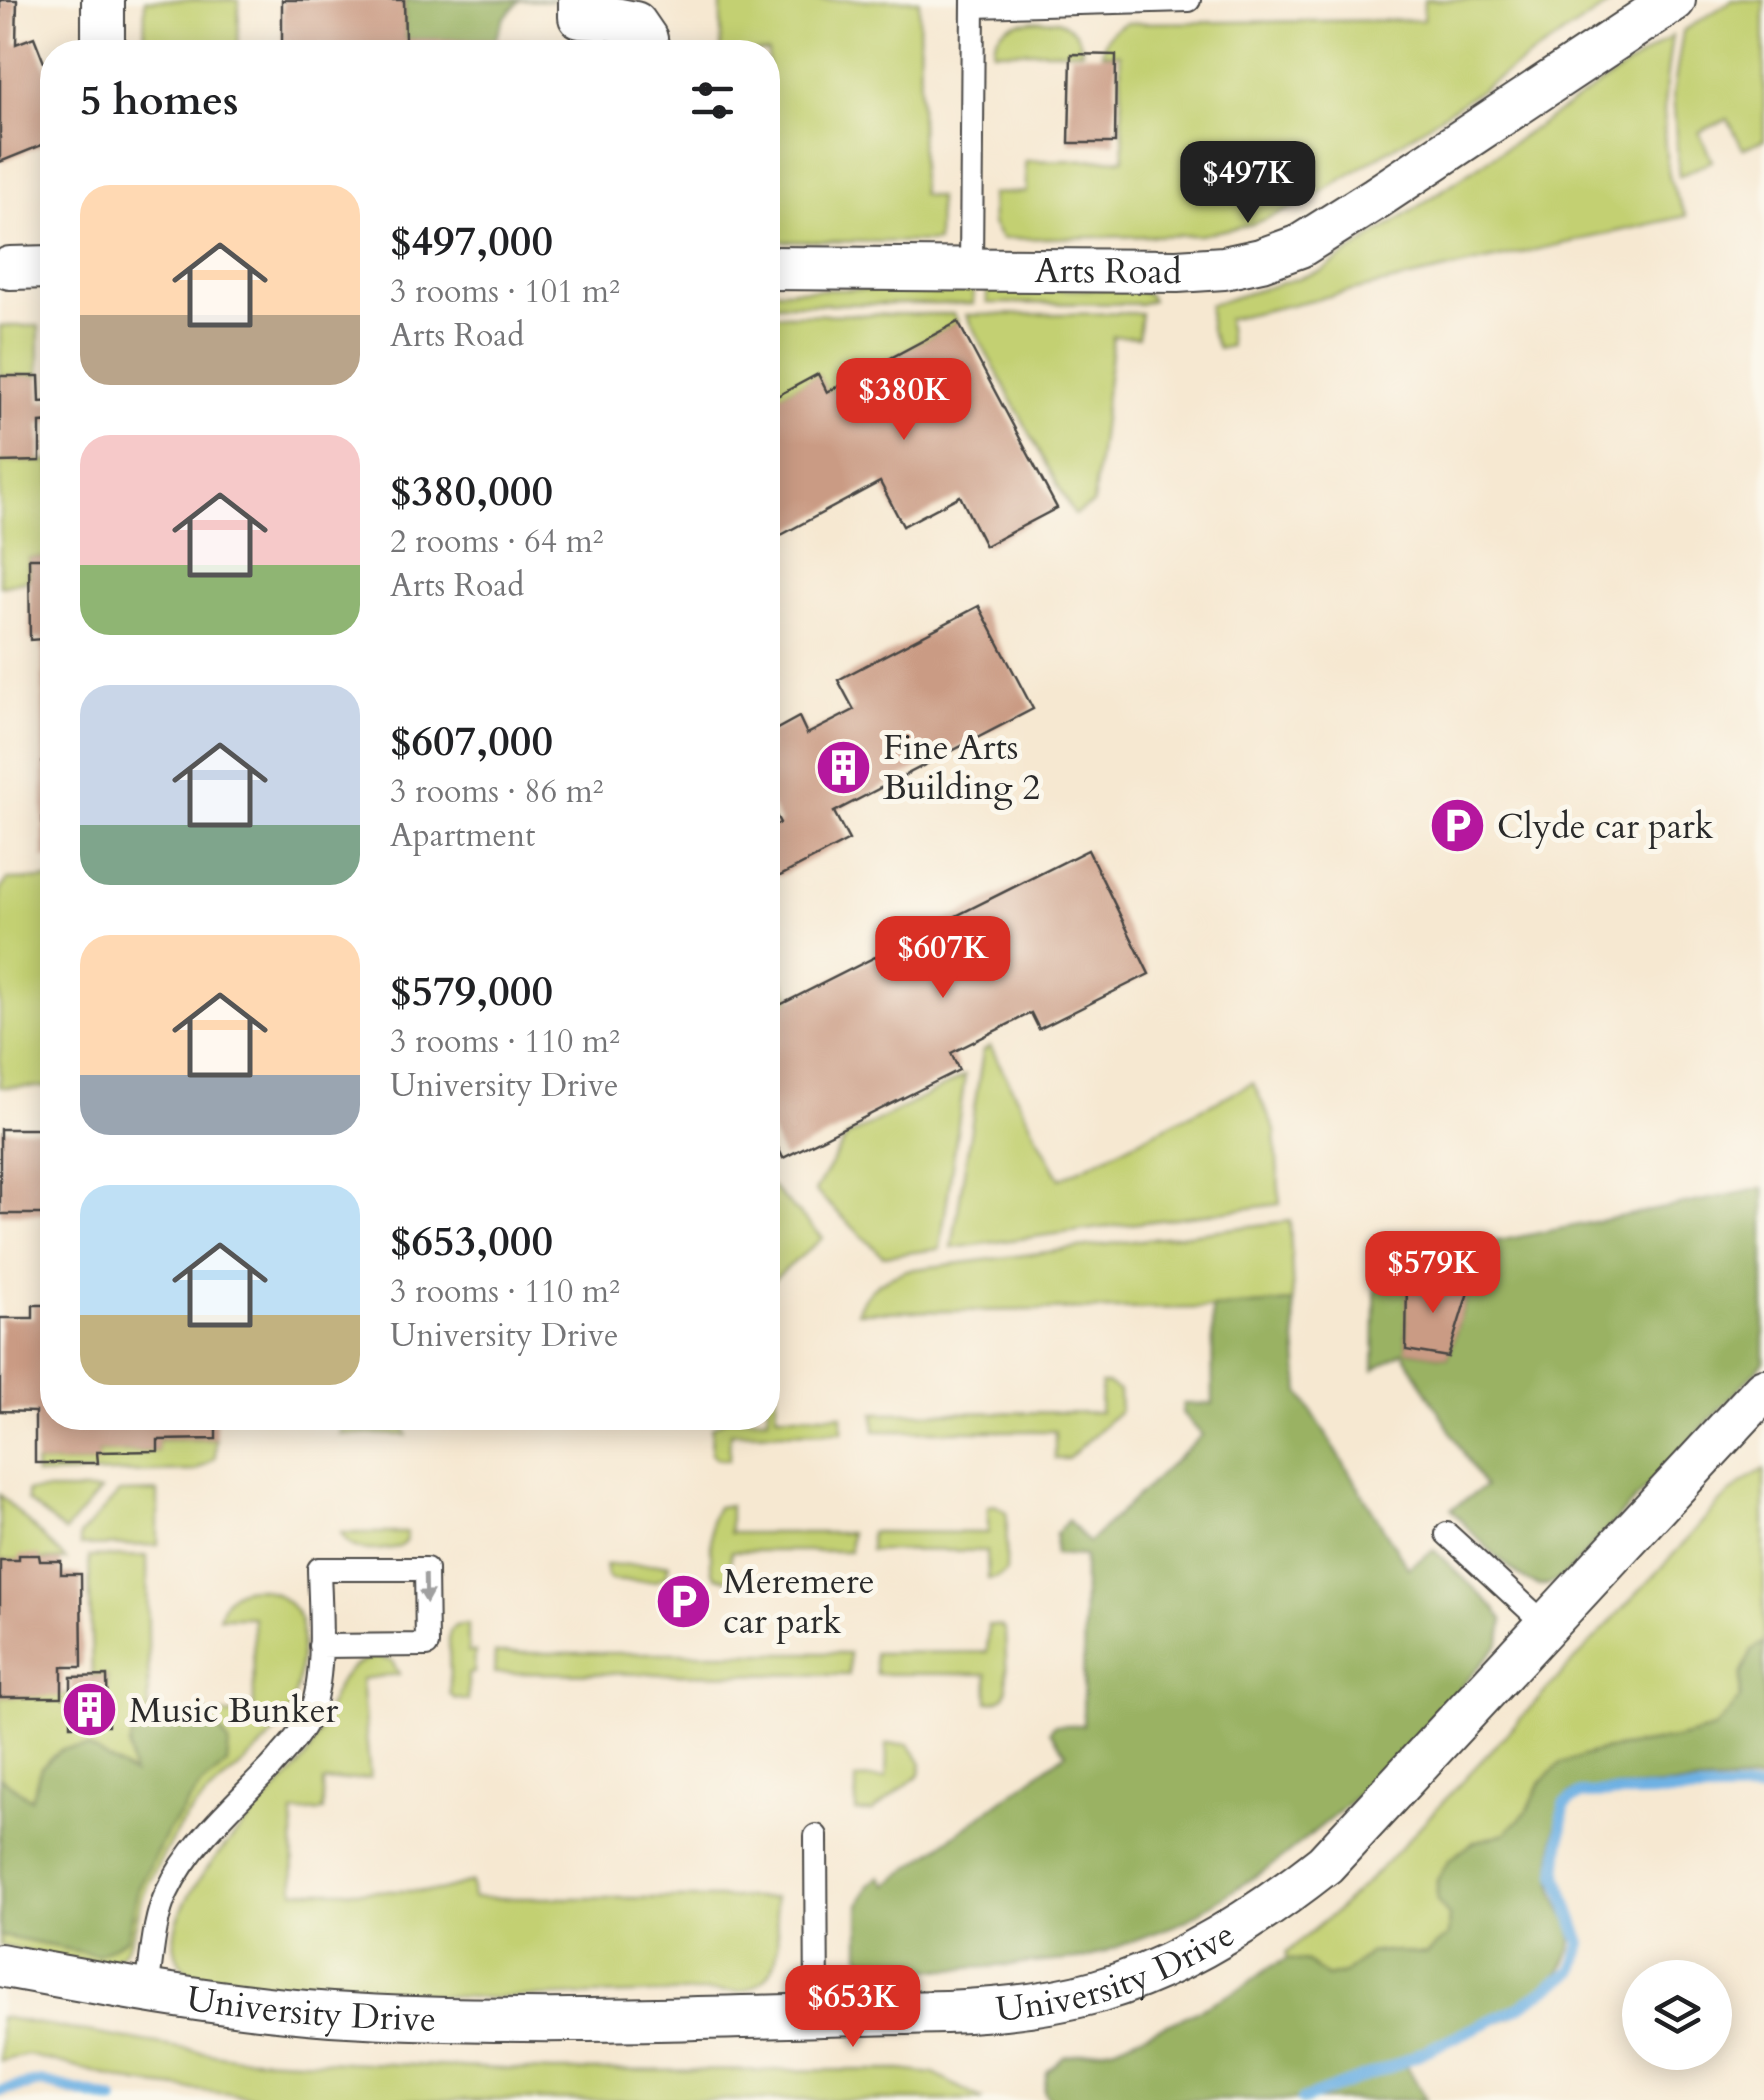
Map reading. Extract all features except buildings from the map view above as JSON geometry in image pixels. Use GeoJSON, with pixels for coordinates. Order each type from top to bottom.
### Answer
{"type":"FeatureCollection","features":[{"type":"Feature","properties":{"kind":"street"},"geometry":{"type":"LineString","coordinates":[[103,0],[103,40]]}},
{"type":"Feature","properties":{"kind":"street"},"geometry":{"type":"LineString","coordinates":[[580,0],[580,17],[635,23],[646,40]]}},
{"type":"Feature","properties":{"kind":"street","name":"Arts Road"},"geometry":{"type":"LineString","coordinates":[[780,268],[1177,271],[1224,268],[1261,260],[1300,246],[1674,0]]}},
{"type":"Feature","properties":{"kind":"street"},"geometry":{"type":"LineString","coordinates":[[5,268],[40,267]]}},
{"type":"Feature","properties":{"kind":"street","name":"University Drive"},"geometry":{"type":"LineString","coordinates":[[0,1966],[242,2004],[419,2018],[613,2020],[992,2010],[1100,1990],[1196,1950],[1282,1898],[1325,1864],[1546,1625],[1756,1407]]}},
{"type":"Feature","properties":{"kind":"lane"},"geometry":{"type":"LineString","coordinates":[[970,268],[973,3],[1189,0]]}},
{"type":"Feature","properties":{"kind":"lane"},"geometry":{"type":"LineString","coordinates":[[1448,1534],[1546,1625]]}},
{"type":"Feature","properties":{"kind":"lane"},"geometry":{"type":"LineString","coordinates":[[147,1990],[166,1894],[192,1853],[287,1749],[311,1712],[320,1646],[319,1570],[426,1569],[426,1645],[320,1646]]}},
{"type":"Feature","properties":{"kind":"lane"},"geometry":{"type":"LineString","coordinates":[[816,1836],[818,2015]]}},
{"type":"Feature","properties":{"kind":"green space"},"geometry":{"type":"Polygon","coordinates":[[[145,0],[239,0],[238,40],[144,40],[145,0]]]}},
{"type":"Feature","properties":{"kind":"green space"},"geometry":{"type":"Polygon","coordinates":[[[404,0],[520,0],[504,18],[495,40],[405,39],[404,0]]]}},
{"type":"Feature","properties":{"kind":"green space"},"geometry":{"type":"Polygon","coordinates":[[[721,0],[919,0],[921,195],[938,197],[937,242],[780,241],[780,40],[721,40],[721,0]]]}},
{"type":"Feature","properties":{"kind":"green space"},"geometry":{"type":"Polygon","coordinates":[[[1424,0],[1616,0],[1303,204],[1252,224],[1201,235],[1001,239],[992,224],[991,194],[1026,192],[1025,161],[1124,159],[1120,54],[1102,53],[1107,38],[1126,23],[1423,20],[1424,0]]]}},
{"type":"Feature","properties":{"kind":"green space"},"geometry":{"type":"Polygon","coordinates":[[[1733,0],[1764,0],[1764,140],[1743,149],[1728,119],[1699,132],[1712,161],[1679,176],[1673,94],[1683,31],[1733,0]]]}},
{"type":"Feature","properties":{"kind":"green space"},"geometry":{"type":"Polygon","coordinates":[[[1058,20],[1075,32],[1082,51],[993,51],[996,40],[1008,26],[1058,20]]]}},
{"type":"Feature","properties":{"kind":"green space"},"geometry":{"type":"Polygon","coordinates":[[[1672,36],[1665,89],[1665,143],[1670,179],[1686,216],[1227,319],[1230,346],[1218,349],[1210,330],[1209,305],[1322,271],[1672,36]]]}},
{"type":"Feature","properties":{"kind":"green space"},"geometry":{"type":"Polygon","coordinates":[[[973,289],[973,304],[780,304],[780,290],[973,289]]]}},
{"type":"Feature","properties":{"kind":"green space"},"geometry":{"type":"Polygon","coordinates":[[[1128,289],[1148,294],[1152,300],[1140,304],[987,303],[987,290],[1128,289]]]}},
{"type":"Feature","properties":{"kind":"green space"},"geometry":{"type":"Polygon","coordinates":[[[1141,313],[1138,337],[1113,336],[1093,504],[1074,515],[966,315],[1141,313]]]}},
{"type":"Feature","properties":{"kind":"green space"},"geometry":{"type":"Polygon","coordinates":[[[953,314],[958,322],[827,392],[818,375],[780,395],[780,315],[953,314]]]}},
{"type":"Feature","properties":{"kind":"green space"},"geometry":{"type":"Polygon","coordinates":[[[0,326],[39,326],[39,376],[0,376],[0,326]]]}},
{"type":"Feature","properties":{"kind":"green space"},"geometry":{"type":"Polygon","coordinates":[[[40,461],[40,558],[29,558],[28,580],[0,586],[0,462],[40,461]]]}},
{"type":"Feature","properties":{"kind":"green space"},"geometry":{"type":"Polygon","coordinates":[[[40,879],[40,1087],[0,1087],[0,890],[8,880],[40,879]]]}},
{"type":"Feature","properties":{"kind":"green space"},"geometry":{"type":"Polygon","coordinates":[[[780,976],[792,999],[780,1005],[780,976]]]}},
{"type":"Feature","properties":{"kind":"green space"},"geometry":{"type":"Polygon","coordinates":[[[990,1046],[1060,1179],[1253,1083],[1275,1130],[1280,1204],[952,1248],[983,1052],[990,1046]]]}},
{"type":"Feature","properties":{"kind":"green space"},"geometry":{"type":"Polygon","coordinates":[[[965,1076],[940,1249],[883,1256],[815,1191],[847,1137],[965,1076]]]}},
{"type":"Feature","properties":{"kind":"green space"},"geometry":{"type":"Polygon","coordinates":[[[1764,1188],[1764,1362],[1567,1573],[1547,1585],[1529,1581],[1492,1552],[1451,1509],[1484,1487],[1403,1352],[1374,1370],[1378,1244],[1397,1268],[1424,1269],[1422,1280],[1408,1277],[1406,1350],[1448,1357],[1469,1289],[1447,1284],[1463,1248],[1764,1188]]]}},
{"type":"Feature","properties":{"kind":"green space"},"geometry":{"type":"Polygon","coordinates":[[[780,1195],[823,1238],[780,1274],[780,1195]]]}},
{"type":"Feature","properties":{"kind":"green space"},"geometry":{"type":"Polygon","coordinates":[[[1290,1221],[1293,1302],[1212,1308],[857,1312],[877,1285],[907,1270],[1290,1221]]]}},
{"type":"Feature","properties":{"kind":"green space"},"geometry":{"type":"Polygon","coordinates":[[[1293,1302],[1300,1392],[1408,1568],[1434,1550],[1495,1608],[1503,1621],[1500,1643],[1426,1727],[1347,1805],[1273,1865],[1184,1922],[1088,1958],[887,1972],[868,1968],[860,1954],[860,1904],[869,1885],[880,1876],[887,1885],[1066,1753],[1050,1731],[1054,1725],[1083,1725],[1084,1556],[1055,1554],[1056,1534],[1068,1520],[1088,1543],[1202,1435],[1182,1413],[1183,1404],[1213,1404],[1212,1308],[1293,1302]]]}},
{"type":"Feature","properties":{"kind":"green space"},"geometry":{"type":"Polygon","coordinates":[[[1101,1384],[1119,1391],[1120,1410],[1068,1459],[1055,1459],[1055,1431],[875,1431],[874,1413],[1100,1412],[1101,1384]]]}},
{"type":"Feature","properties":{"kind":"green space"},"geometry":{"type":"Polygon","coordinates":[[[780,1415],[842,1415],[842,1432],[730,1433],[729,1460],[711,1453],[712,1430],[780,1430],[780,1415]]]}},
{"type":"Feature","properties":{"kind":"green space"},"geometry":{"type":"Polygon","coordinates":[[[342,1430],[405,1430],[407,1435],[340,1434],[342,1430]]]}},
{"type":"Feature","properties":{"kind":"green space"},"geometry":{"type":"Polygon","coordinates":[[[216,1439],[215,1458],[195,1471],[36,1475],[35,1463],[97,1463],[97,1452],[157,1451],[158,1440],[216,1439]]]}},
{"type":"Feature","properties":{"kind":"green space"},"geometry":{"type":"Polygon","coordinates":[[[1764,1469],[1764,1642],[1752,1650],[1741,1675],[1740,1700],[1714,1729],[1602,1750],[1541,1781],[1528,1810],[1506,1833],[1474,1842],[1437,1880],[1437,1900],[1449,1916],[1448,1936],[1426,1954],[1369,1953],[1345,1973],[1326,1977],[1307,1962],[1287,1959],[1286,1953],[1386,1863],[1720,1503],[1764,1469]]]}},
{"type":"Feature","properties":{"kind":"green space"},"geometry":{"type":"Polygon","coordinates":[[[27,1491],[100,1491],[65,1532],[27,1501],[27,1491]]]}},
{"type":"Feature","properties":{"kind":"green space"},"geometry":{"type":"Polygon","coordinates":[[[158,1492],[158,1545],[80,1546],[80,1536],[119,1493],[158,1492]]]}},
{"type":"Feature","properties":{"kind":"green space"},"geometry":{"type":"Polygon","coordinates":[[[0,1495],[66,1560],[0,1560],[0,1495]]]}},
{"type":"Feature","properties":{"kind":"green space"},"geometry":{"type":"Polygon","coordinates":[[[730,1505],[730,1533],[850,1533],[850,1551],[731,1551],[730,1579],[716,1577],[711,1564],[711,1519],[717,1507],[730,1505]]]}},
{"type":"Feature","properties":{"kind":"green space"},"geometry":{"type":"Polygon","coordinates":[[[995,1505],[1006,1512],[1007,1519],[1006,1571],[998,1577],[988,1579],[987,1551],[870,1550],[870,1532],[988,1533],[988,1506],[995,1505]]]}},
{"type":"Feature","properties":{"kind":"green space"},"geometry":{"type":"Polygon","coordinates":[[[341,1533],[407,1533],[399,1547],[374,1550],[351,1545],[341,1533]]]}},
{"type":"Feature","properties":{"kind":"green space"},"geometry":{"type":"Polygon","coordinates":[[[147,1556],[149,1715],[254,1714],[253,1617],[219,1617],[227,1599],[249,1588],[282,1598],[298,1615],[301,1649],[289,1711],[264,1745],[190,1813],[180,1827],[147,1886],[134,1932],[121,1954],[113,1959],[91,1961],[0,1946],[0,1697],[71,1695],[72,1725],[108,1724],[107,1676],[92,1676],[89,1557],[147,1556]]]}},
{"type":"Feature","properties":{"kind":"green space"},"geometry":{"type":"Polygon","coordinates":[[[669,1564],[666,1575],[655,1581],[611,1580],[605,1565],[669,1564]]]}},
{"type":"Feature","properties":{"kind":"green space"},"geometry":{"type":"Polygon","coordinates":[[[468,1624],[468,1652],[475,1652],[474,1673],[468,1674],[468,1701],[450,1694],[449,1638],[455,1626],[468,1624]]]}},
{"type":"Feature","properties":{"kind":"green space"},"geometry":{"type":"Polygon","coordinates":[[[988,1625],[1001,1626],[1005,1631],[1007,1687],[999,1700],[988,1702],[987,1674],[876,1674],[874,1653],[987,1652],[988,1625]]]}},
{"type":"Feature","properties":{"kind":"green space"},"geometry":{"type":"Polygon","coordinates":[[[1764,1642],[1764,1781],[1570,1794],[1557,1824],[1553,1869],[1554,1890],[1572,1934],[1564,1964],[1539,1995],[1510,2017],[1405,2062],[1426,2100],[1049,2100],[1044,2091],[1047,2072],[1064,2057],[1116,2046],[1184,2017],[1244,1987],[1287,1959],[1307,1962],[1327,1977],[1345,1973],[1369,1953],[1426,1954],[1448,1936],[1449,1916],[1437,1901],[1437,1880],[1449,1860],[1474,1842],[1506,1833],[1528,1810],[1541,1782],[1561,1763],[1602,1750],[1714,1729],[1740,1700],[1741,1675],[1752,1650],[1764,1642]]]}},
{"type":"Feature","properties":{"kind":"green space"},"geometry":{"type":"Polygon","coordinates":[[[495,1653],[849,1653],[849,1675],[494,1673],[495,1653]]]}},
{"type":"Feature","properties":{"kind":"green space"},"geometry":{"type":"Polygon","coordinates":[[[377,1657],[392,1661],[399,1674],[361,1679],[370,1778],[323,1782],[323,1811],[293,1813],[294,1891],[439,1891],[471,1882],[473,1898],[775,1898],[777,1954],[768,1976],[743,1991],[491,1998],[228,1986],[202,1979],[185,1969],[174,1940],[180,1914],[196,1885],[243,1826],[306,1758],[348,1671],[377,1657]]]}},
{"type":"Feature","properties":{"kind":"green space"},"geometry":{"type":"Polygon","coordinates":[[[158,1719],[217,1727],[229,1743],[227,1764],[200,1787],[166,1834],[138,1890],[127,1938],[97,1955],[0,1936],[0,1777],[31,1799],[41,1767],[62,1749],[88,1747],[132,1774],[129,1745],[134,1728],[158,1719]]]}},
{"type":"Feature","properties":{"kind":"green space"},"geometry":{"type":"Polygon","coordinates":[[[887,1744],[908,1744],[922,1763],[920,1774],[872,1812],[856,1812],[856,1779],[886,1778],[887,1744]]]}},
{"type":"Feature","properties":{"kind":"green space"},"geometry":{"type":"Polygon","coordinates":[[[0,2017],[232,2057],[551,2071],[901,2070],[934,2074],[983,2100],[279,2100],[137,2083],[28,2055],[0,2061],[0,2017]]]}},
{"type":"Feature","properties":{"kind":"waterway"},"geometry":{"type":"LineString","coordinates":[[1302,2100],[1393,2066],[1521,2006],[1574,1970],[1581,1944],[1557,1874],[1564,1804],[1580,1794],[1764,1790]]}},
{"type":"Feature","properties":{"kind":"waterway"},"geometry":{"type":"LineString","coordinates":[[0,2091],[41,2082],[113,2100]]}},
{"type":"Feature","properties":{"kind":"place","name":"Fine Arts Building 2"},"geometry":{"type":"Point","coordinates":[844,767]}},
{"type":"Feature","properties":{"kind":"place","name":"Clyde car park"},"geometry":{"type":"Point","coordinates":[1458,826]}},
{"type":"Feature","properties":{"kind":"place","name":"Meremere car park"},"geometry":{"type":"Point","coordinates":[684,1601]}},
{"type":"Feature","properties":{"kind":"place","name":"Music Bunker"},"geometry":{"type":"Point","coordinates":[90,1710]}}]}
